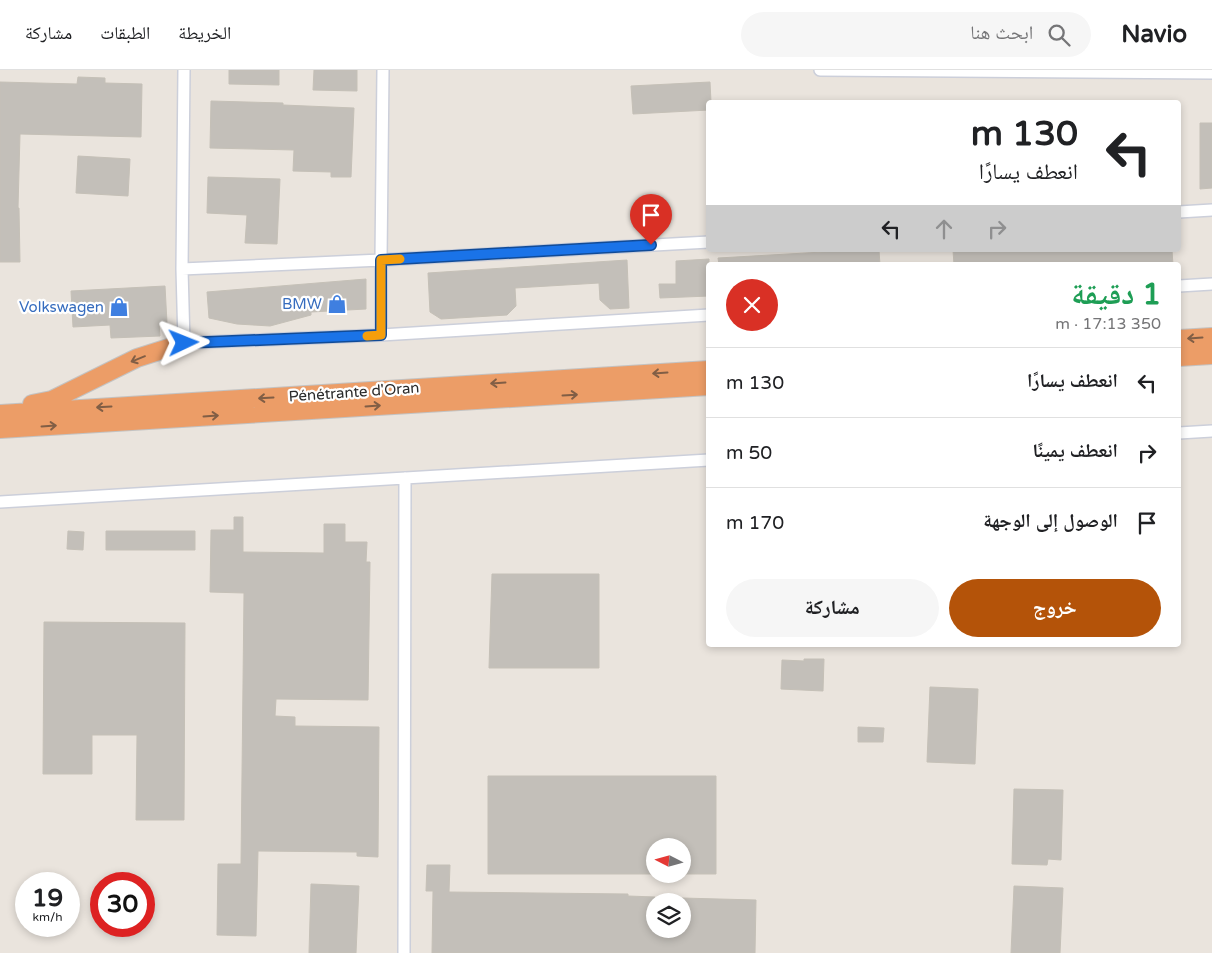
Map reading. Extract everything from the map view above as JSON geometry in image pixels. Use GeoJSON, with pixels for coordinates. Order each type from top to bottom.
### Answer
{"type":"FeatureCollection","features":[{"type":"Feature","properties":{"kind":"highway"},"geometry":{"type":"LineString","coordinates":[[1181,339],[1212,337]]}},
{"type":"Feature","properties":{"kind":"highway"},"geometry":{"type":"LineString","coordinates":[[0,412],[52,400],[137,358],[184,343]]}},
{"type":"Feature","properties":{"kind":"highway"},"geometry":{"type":"LineString","coordinates":[[1181,357],[1212,355]]}},
{"type":"Feature","properties":{"kind":"highway","name":"Pénétrante d'Oran"},"geometry":{"type":"LineString","coordinates":[[0,412],[706,370]]}},
{"type":"Feature","properties":{"kind":"highway","name":"Pénétrante d'Oran"},"geometry":{"type":"LineString","coordinates":[[0,429],[706,386]]}},
{"type":"Feature","properties":{"kind":"street"},"geometry":{"type":"LineString","coordinates":[[184,70],[182,269],[184,343],[381,335],[706,315]]}},
{"type":"Feature","properties":{"kind":"street"},"geometry":{"type":"LineString","coordinates":[[381,335],[384,70]]}},
{"type":"Feature","properties":{"kind":"street"},"geometry":{"type":"LineString","coordinates":[[820,70],[1212,73]]}},
{"type":"Feature","properties":{"kind":"street"},"geometry":{"type":"LineString","coordinates":[[1181,212],[1212,210]]}},
{"type":"Feature","properties":{"kind":"street"},"geometry":{"type":"LineString","coordinates":[[182,269],[706,242]]}},
{"type":"Feature","properties":{"kind":"street"},"geometry":{"type":"LineString","coordinates":[[1181,286],[1212,284]]}},
{"type":"Feature","properties":{"kind":"street"},"geometry":{"type":"LineString","coordinates":[[1181,433],[1212,431]]}},
{"type":"Feature","properties":{"kind":"street"},"geometry":{"type":"LineString","coordinates":[[0,502],[706,460]]}},
{"type":"Feature","properties":{"kind":"street"},"geometry":{"type":"LineString","coordinates":[[404,953],[405,478]]}},
{"type":"Feature","properties":{"kind":"building"},"geometry":{"type":"Polygon","coordinates":[[[229,70],[279,70],[279,85],[229,84],[229,70]]]}},
{"type":"Feature","properties":{"kind":"building"},"geometry":{"type":"Polygon","coordinates":[[[314,70],[357,70],[357,91],[313,90],[314,70]]]}},
{"type":"Feature","properties":{"kind":"building"},"geometry":{"type":"Polygon","coordinates":[[[78,77],[105,78],[105,83],[142,84],[141,137],[20,134],[18,208],[20,262],[0,262],[0,82],[77,84],[78,77]]]}},
{"type":"Feature","properties":{"kind":"building"},"geometry":{"type":"Polygon","coordinates":[[[710,82],[711,100],[706,100],[706,110],[633,114],[631,86],[710,82]]]}},
{"type":"Feature","properties":{"kind":"building"},"geometry":{"type":"Polygon","coordinates":[[[211,101],[283,103],[283,105],[354,108],[351,177],[331,177],[331,172],[293,171],[294,150],[210,148],[211,101]]]}},
{"type":"Feature","properties":{"kind":"building"},"geometry":{"type":"Polygon","coordinates":[[[1200,123],[1212,123],[1212,188],[1200,189],[1200,123]]]}},
{"type":"Feature","properties":{"kind":"building"},"geometry":{"type":"Polygon","coordinates":[[[78,156],[130,159],[128,196],[76,193],[78,156]]]}},
{"type":"Feature","properties":{"kind":"building"},"geometry":{"type":"Polygon","coordinates":[[[208,177],[280,179],[277,244],[245,243],[247,215],[207,213],[208,177]]]}},
{"type":"Feature","properties":{"kind":"building"},"geometry":{"type":"Polygon","coordinates":[[[823,252],[879,252],[880,262],[719,262],[718,258],[823,252]]]}},
{"type":"Feature","properties":{"kind":"building"},"geometry":{"type":"Polygon","coordinates":[[[953,252],[1172,252],[1173,262],[954,262],[953,252]]]}},
{"type":"Feature","properties":{"kind":"building"},"geometry":{"type":"Polygon","coordinates":[[[709,259],[709,262],[706,262],[706,296],[660,298],[659,284],[676,284],[676,261],[709,259]]]}},
{"type":"Feature","properties":{"kind":"building"},"geometry":{"type":"Polygon","coordinates":[[[627,260],[629,308],[610,309],[600,300],[599,283],[515,288],[516,306],[507,315],[441,319],[430,312],[428,273],[627,260]]]}},
{"type":"Feature","properties":{"kind":"building"},"geometry":{"type":"Polygon","coordinates":[[[366,279],[366,309],[311,312],[311,315],[270,326],[237,324],[209,318],[207,292],[366,279]]]}},
{"type":"Feature","properties":{"kind":"building","name":"Volkswagen"},"geometry":{"type":"Polygon","coordinates":[[[165,286],[167,323],[159,324],[160,336],[111,338],[110,325],[73,327],[71,291],[165,286]]]}},
{"type":"Feature","properties":{"kind":"building"},"geometry":{"type":"Polygon","coordinates":[[[234,517],[243,517],[243,552],[324,553],[324,524],[345,524],[345,542],[367,542],[366,562],[370,562],[368,700],[276,699],[275,716],[295,717],[295,726],[379,727],[378,857],[357,856],[357,852],[258,851],[256,936],[217,935],[218,864],[241,864],[244,593],[210,592],[211,530],[234,530],[234,517]]]}},
{"type":"Feature","properties":{"kind":"building"},"geometry":{"type":"Polygon","coordinates":[[[68,531],[84,532],[83,550],[67,549],[68,531]]]}},
{"type":"Feature","properties":{"kind":"building"},"geometry":{"type":"Polygon","coordinates":[[[106,531],[195,531],[195,550],[106,550],[106,531]]]}},
{"type":"Feature","properties":{"kind":"building"},"geometry":{"type":"Polygon","coordinates":[[[492,574],[599,574],[599,668],[489,668],[492,574]]]}},
{"type":"Feature","properties":{"kind":"building"},"geometry":{"type":"Polygon","coordinates":[[[44,622],[185,623],[184,820],[136,820],[137,735],[92,735],[92,774],[43,774],[44,622]]]}},
{"type":"Feature","properties":{"kind":"building"},"geometry":{"type":"Polygon","coordinates":[[[804,659],[824,659],[823,691],[781,689],[782,660],[804,661],[804,659]]]}},
{"type":"Feature","properties":{"kind":"building"},"geometry":{"type":"Polygon","coordinates":[[[930,687],[978,689],[975,764],[927,762],[930,687]]]}},
{"type":"Feature","properties":{"kind":"building"},"geometry":{"type":"Polygon","coordinates":[[[858,727],[884,728],[883,742],[858,742],[858,727]]]}},
{"type":"Feature","properties":{"kind":"building"},"geometry":{"type":"Polygon","coordinates":[[[488,776],[716,776],[716,874],[691,874],[691,838],[646,838],[646,874],[488,874],[488,776]]]}},
{"type":"Feature","properties":{"kind":"building"},"geometry":{"type":"Polygon","coordinates":[[[1014,789],[1063,790],[1061,860],[1048,859],[1047,865],[1012,864],[1014,789]]]}},
{"type":"Feature","properties":{"kind":"building"},"geometry":{"type":"Polygon","coordinates":[[[427,865],[450,865],[449,892],[628,894],[628,896],[646,897],[646,938],[691,938],[691,898],[756,900],[755,953],[432,953],[433,891],[426,891],[427,865]]]}},
{"type":"Feature","properties":{"kind":"building"},"geometry":{"type":"Polygon","coordinates":[[[311,884],[359,886],[356,953],[309,953],[311,884]]]}},
{"type":"Feature","properties":{"kind":"building"},"geometry":{"type":"Polygon","coordinates":[[[1014,886],[1063,888],[1060,953],[1011,953],[1014,886]]]}},
{"type":"Feature","properties":{"kind":"slow traffic"},"geometry":{"type":"LineString","coordinates":[[367,336],[381,335],[381,260],[400,259]]}},
{"type":"Feature","properties":{"kind":"place","name":"BMW"},"geometry":{"type":"Point","coordinates":[337,304]}},
{"type":"Feature","properties":{"kind":"place","name":"Volkswagen"},"geometry":{"type":"Point","coordinates":[119,307]}},
{"type":"Feature","properties":{"kind":"route"},"geometry":{"type":"LineString","coordinates":[[184,343],[381,335],[381,260],[651,245]]}}]}
